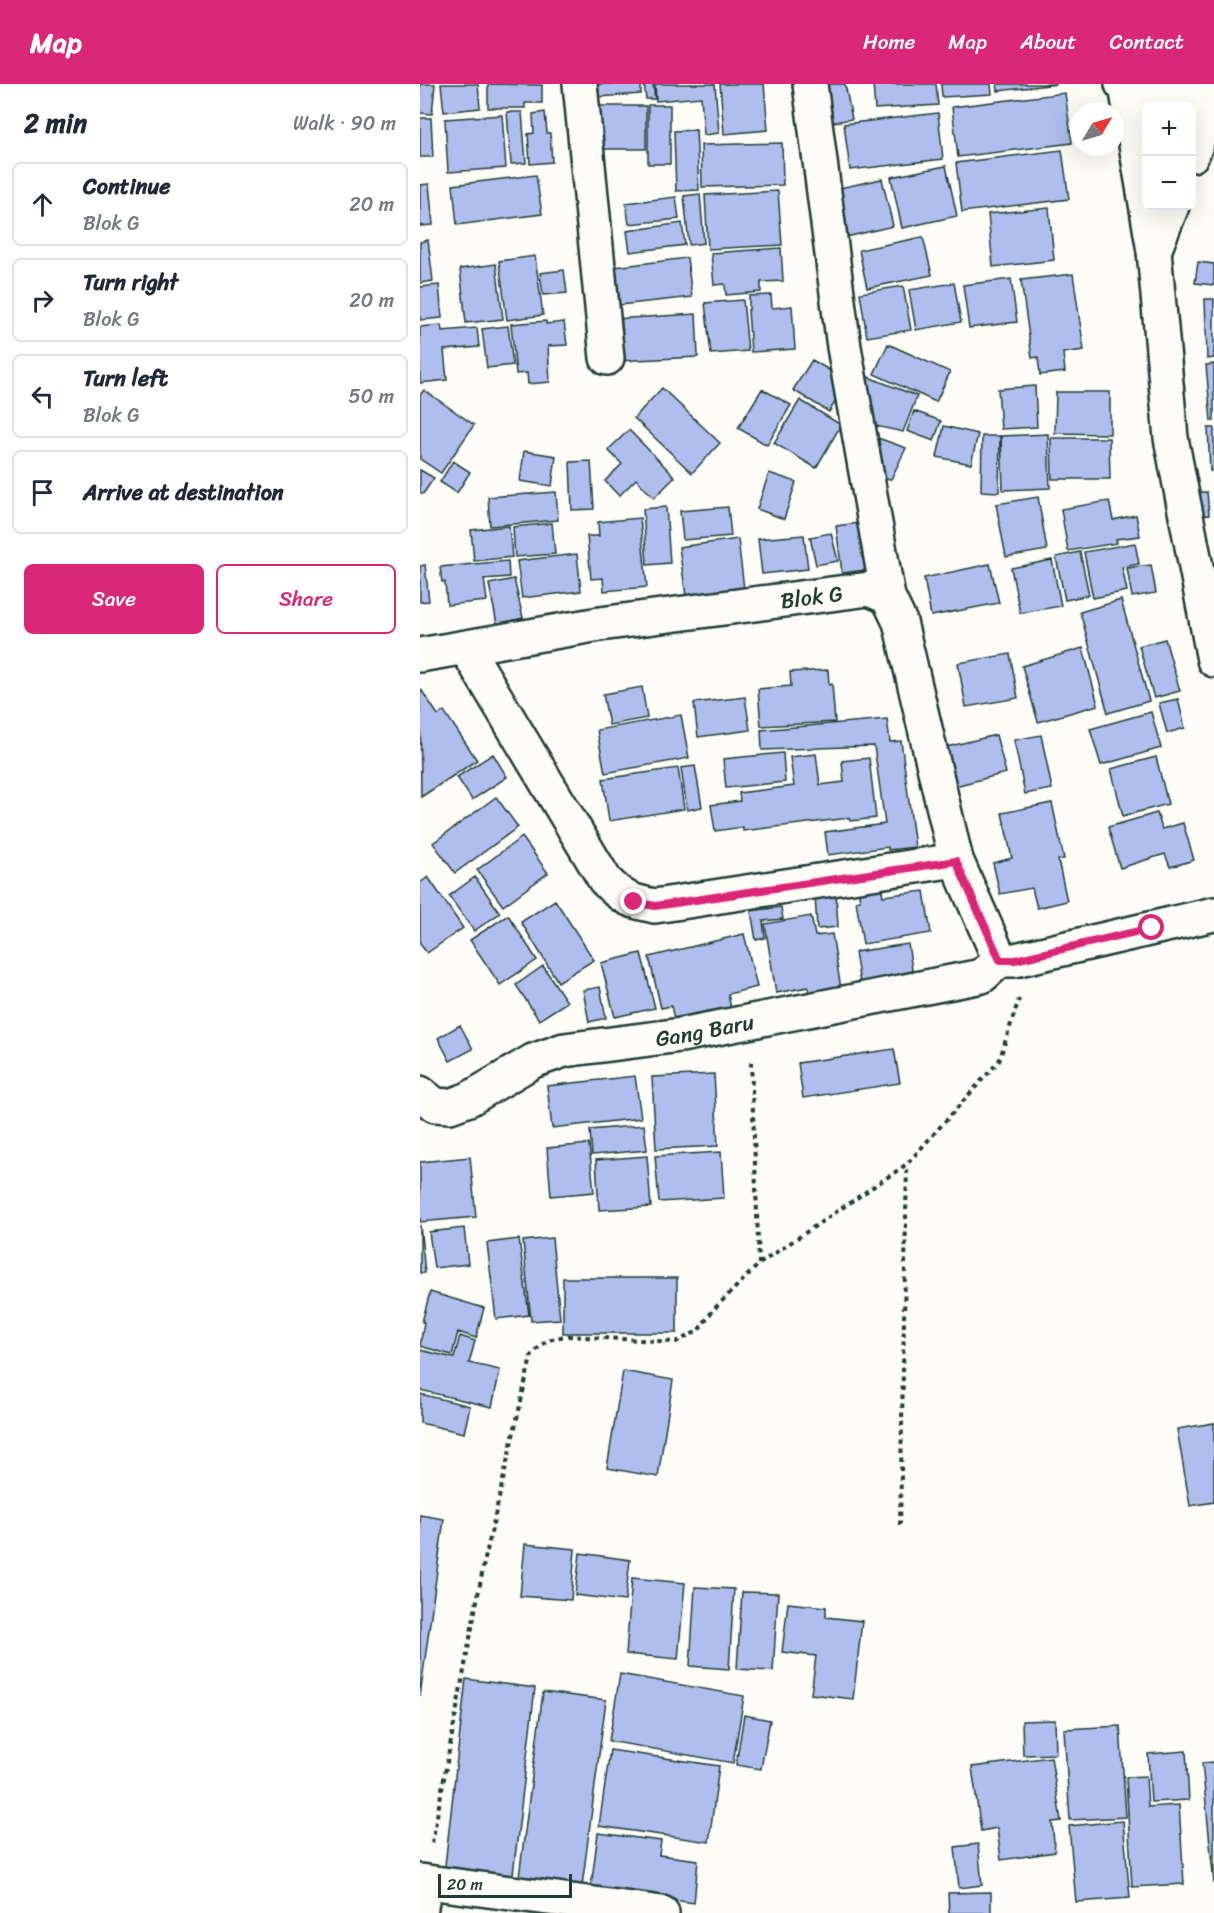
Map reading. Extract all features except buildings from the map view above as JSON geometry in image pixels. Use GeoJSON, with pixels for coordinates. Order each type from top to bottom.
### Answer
{"type":"FeatureCollection","features":[{"type":"Feature","properties":{"kind":"street"},"geometry":{"type":"LineString","coordinates":[[580,84],[607,358]]}},
{"type":"Feature","properties":{"kind":"street"},"geometry":{"type":"LineString","coordinates":[[810,84],[844,347],[888,597],[900,622],[956,861],[1007,960],[1214,914]]}},
{"type":"Feature","properties":{"kind":"street"},"geometry":{"type":"LineString","coordinates":[[1212,84],[1191,93],[1158,95],[1124,85],[1154,251],[1171,438],[1214,660]]}},
{"type":"Feature","properties":{"kind":"street"},"geometry":{"type":"LineString","coordinates":[[1196,143],[1214,98]]}},
{"type":"Feature","properties":{"kind":"street"},"geometry":{"type":"LineString","coordinates":[[1154,251],[1170,210]]}},
{"type":"Feature","properties":{"kind":"street","name":"Blok G"},"geometry":{"type":"LineString","coordinates":[[420,655],[600,624],[869,589],[888,597]]}},
{"type":"Feature","properties":{"kind":"street"},"geometry":{"type":"LineString","coordinates":[[466,648],[605,880],[619,895],[655,906],[956,861]]}},
{"type":"Feature","properties":{"kind":"street","name":"Gang Baru"},"geometry":{"type":"LineString","coordinates":[[420,1093],[435,1105],[450,1106],[469,1099],[533,1061],[564,1050],[681,1035],[982,976],[1007,960]]}},
{"type":"Feature","properties":{"kind":"street"},"geometry":{"type":"LineString","coordinates":[[422,1892],[662,1913]]}},
{"type":"Feature","properties":{"kind":"path"},"geometry":{"type":"LineString","coordinates":[[422,1892],[483,1568],[531,1357],[540,1345],[549,1339],[566,1336],[676,1342],[688,1337],[698,1331],[713,1310],[759,1264],[907,1164],[999,1061],[1019,1002],[1007,960]]}},
{"type":"Feature","properties":{"kind":"path"},"geometry":{"type":"LineString","coordinates":[[749,1022],[759,1264]]}},
{"type":"Feature","properties":{"kind":"path"},"geometry":{"type":"LineString","coordinates":[[900,1525],[907,1164]]}},
{"type":"Feature","properties":{"kind":"route"},"geometry":{"type":"LineString","coordinates":[[634,902],[655,906],[956,861],[1000,960],[1015,960],[1152,928]]}}]}
